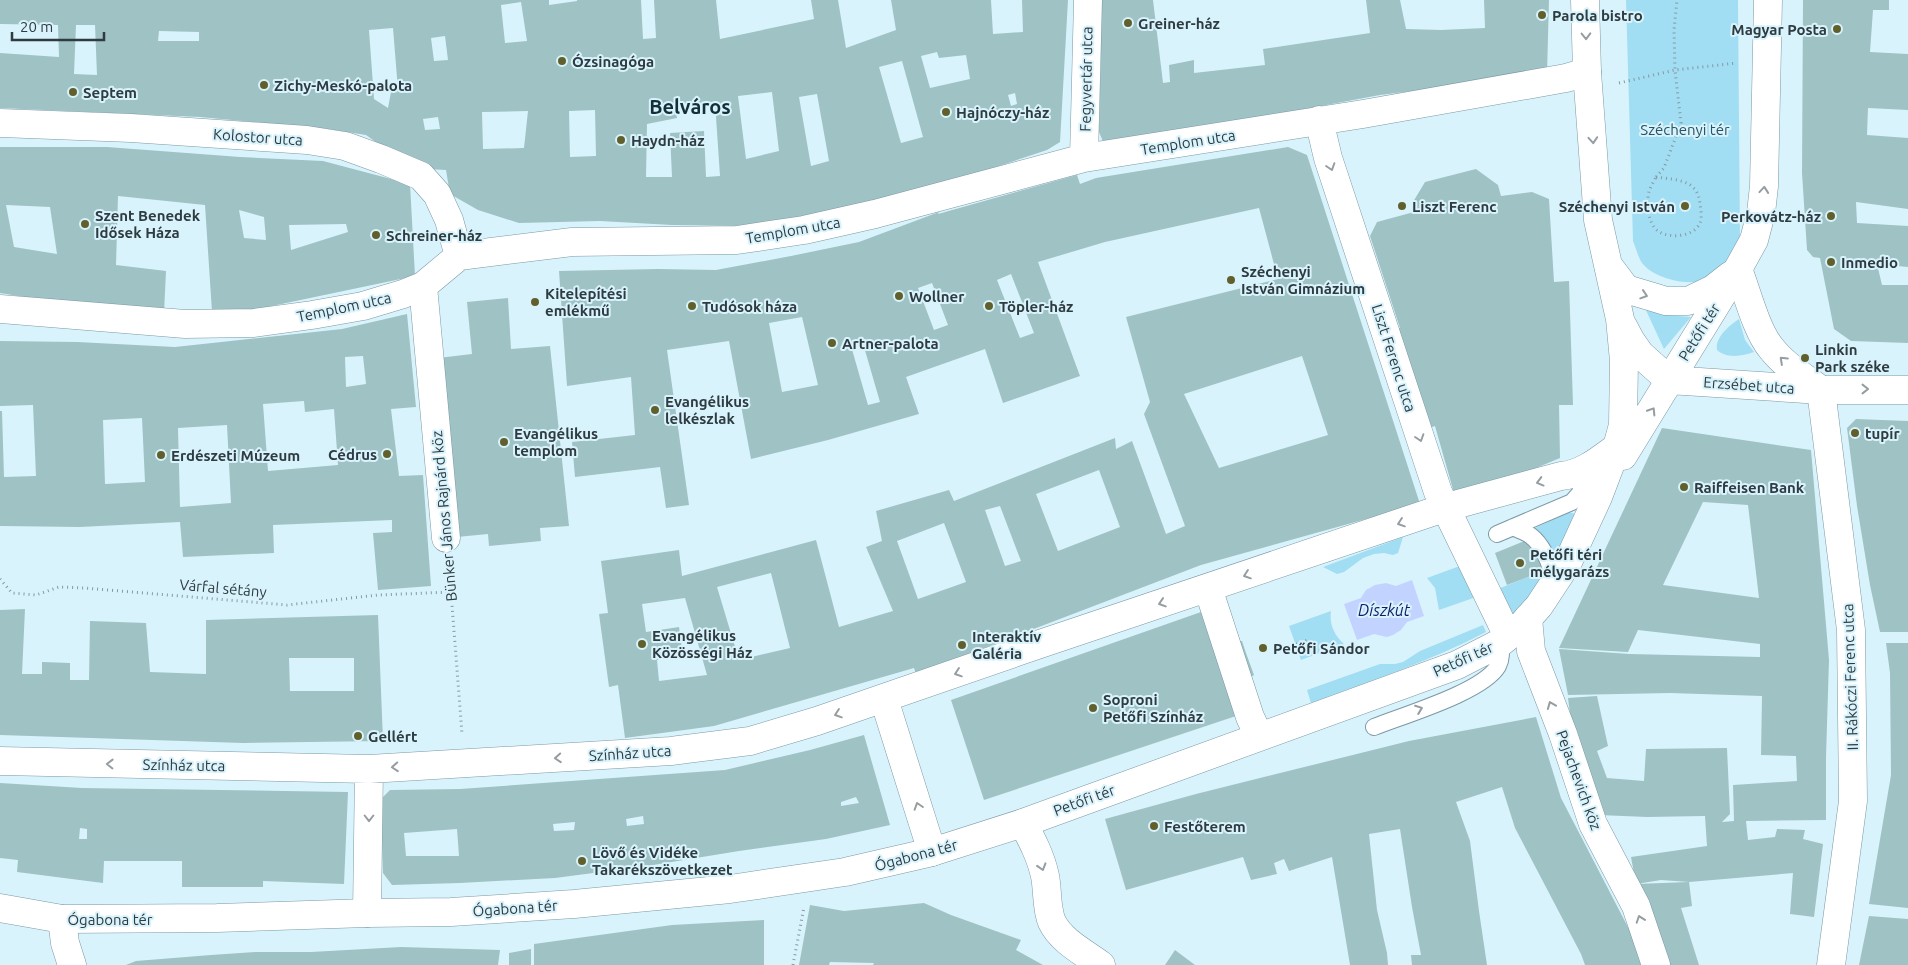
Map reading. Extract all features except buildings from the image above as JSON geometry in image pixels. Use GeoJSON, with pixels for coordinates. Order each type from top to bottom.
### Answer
{"type":"FeatureCollection","features":[{"type":"Feature","properties":{"kind":"street","name":"Fegyvertár utca"},"geometry":{"type":"LineString","coordinates":[[1084,158],[1088,0]]}},
{"type":"Feature","properties":{"kind":"street"},"geometry":{"type":"LineString","coordinates":[[1585,0],[1587,72],[1598,220],[1620,319],[1640,354],[1669,380]]}},
{"type":"Feature","properties":{"kind":"street"},"geometry":{"type":"LineString","coordinates":[[1608,265],[1626,288],[1666,301],[1679,302],[1688,301],[1713,289],[1738,269],[1754,240],[1761,213],[1764,186],[1768,0]]}},
{"type":"Feature","properties":{"kind":"street","name":"Templom utca"},"geometry":{"type":"LineString","coordinates":[[0,309],[184,324],[254,323],[363,306],[403,294],[423,286],[459,256],[572,242],[737,240],[804,230],[875,214],[1084,158],[1363,114],[1566,78],[1587,72]]}},
{"type":"Feature","properties":{"kind":"street","name":"Liszt Ferenc utca"},"geometry":{"type":"LineString","coordinates":[[1319,120],[1328,158],[1438,492],[1447,507]]}},
{"type":"Feature","properties":{"kind":"street","name":"Kolostor utca"},"geometry":{"type":"LineString","coordinates":[[0,123],[131,128],[307,140],[345,146],[421,176],[437,194],[449,220],[459,256]]}},
{"type":"Feature","properties":{"kind":"street"},"geometry":{"type":"LineString","coordinates":[[1738,269],[1755,314],[1770,346],[1782,360],[1821,390]]}},
{"type":"Feature","properties":{"kind":"street","name":"Petőfi tér"},"geometry":{"type":"LineString","coordinates":[[1598,497],[1738,269]]}},
{"type":"Feature","properties":{"kind":"street","name":"Bünker János Rajnárd köz"},"geometry":{"type":"LineString","coordinates":[[423,286],[446,538]]}},
{"type":"Feature","properties":{"kind":"street","name":"Petőfi tér"},"geometry":{"type":"LineString","coordinates":[[1023,823],[1457,665],[1528,618],[1539,606],[1568,562],[1598,497],[1617,447],[1623,425],[1624,400],[1624,361],[1620,319]]}},
{"type":"Feature","properties":{"kind":"street","name":"Erzsébet utca"},"geometry":{"type":"LineString","coordinates":[[1669,380],[1821,390],[1908,390]]}},
{"type":"Feature","properties":{"kind":"street","name":"II. Rákóczi Ferenc utca"},"geometry":{"type":"LineString","coordinates":[[1821,390],[1851,630],[1853,801],[1830,965]]}},
{"type":"Feature","properties":{"kind":"street"},"geometry":{"type":"LineString","coordinates":[[1259,736],[1250,717],[1208,588],[1447,507],[1561,476],[1573,475],[1617,447]]}},
{"type":"Feature","properties":{"kind":"street","name":"Petőfi tér"},"geometry":{"type":"LineString","coordinates":[[1447,507],[1501,635]]}},
{"type":"Feature","properties":{"kind":"street","name":"Színház utca"},"geometry":{"type":"LineString","coordinates":[[0,761],[369,769],[671,751],[750,741],[817,722],[1037,645],[1208,588]]}},
{"type":"Feature","properties":{"kind":"street","name":"Pejachevich köz"},"geometry":{"type":"LineString","coordinates":[[1528,618],[1531,651],[1563,734],[1593,824],[1636,906],[1656,965]]}},
{"type":"Feature","properties":{"kind":"street"},"geometry":{"type":"LineString","coordinates":[[884,699],[932,852]]}},
{"type":"Feature","properties":{"kind":"street"},"geometry":{"type":"LineString","coordinates":[[367,913],[369,769]]}},
{"type":"Feature","properties":{"kind":"street"},"geometry":{"type":"LineString","coordinates":[[1023,823],[1034,843],[1045,876],[1049,909],[1053,923],[1061,935],[1070,943],[1101,965]]}},
{"type":"Feature","properties":{"kind":"street","name":"Ógabona tér"},"geometry":{"type":"LineString","coordinates":[[0,908],[62,919],[217,918],[451,912],[574,904],[730,889],[845,872],[932,852],[1023,823]]}},
{"type":"Feature","properties":{"kind":"street"},"geometry":{"type":"LineString","coordinates":[[62,919],[65,943],[72,965]]}},
{"type":"Feature","properties":{"kind":"lane"},"geometry":{"type":"LineString","coordinates":[[1555,582],[1552,570],[1540,546],[1531,536],[1505,530],[1572,502],[1580,493],[1586,468]]}},
{"type":"Feature","properties":{"kind":"lane"},"geometry":{"type":"LineString","coordinates":[[1374,727],[1469,690],[1497,667],[1502,658],[1501,635]]}},
{"type":"Feature","properties":{"kind":"path"},"geometry":{"type":"LineString","coordinates":[[1656,177],[1675,180],[1695,187],[1700,195],[1701,213],[1700,223],[1692,232],[1681,235],[1667,235],[1658,231],[1652,224],[1648,206],[1649,191],[1656,177],[1664,168],[1681,123],[1675,70],[1674,30],[1677,0]]}},
{"type":"Feature","properties":{"kind":"path"},"geometry":{"type":"LineString","coordinates":[[1619,83],[1675,70],[1745,62]]}},
{"type":"Feature","properties":{"kind":"path","name":"Bünker János Rajnárd köz"},"geometry":{"type":"LineString","coordinates":[[446,538],[463,741]]}},
{"type":"Feature","properties":{"kind":"path","name":"Várfal sétány"},"geometry":{"type":"LineString","coordinates":[[0,579],[12,593],[36,595],[59,587],[84,588],[287,605],[378,595],[452,592]]}},
{"type":"Feature","properties":{"kind":"path"},"geometry":{"type":"LineString","coordinates":[[1296,644],[1308,640]]}},
{"type":"Feature","properties":{"kind":"path"},"geometry":{"type":"LineString","coordinates":[[793,965],[804,906]]}},
{"type":"Feature","properties":{"kind":"green space","name":"Széchenyi tér"},"geometry":{"type":"Polygon","coordinates":[[[1626,0],[1738,0],[1740,244],[1722,268],[1714,275],[1702,281],[1683,282],[1655,274],[1642,263],[1633,241],[1626,0]]]}},
{"type":"Feature","properties":{"kind":"green space"},"geometry":{"type":"Polygon","coordinates":[[[1644,306],[1667,315],[1691,317],[1664,349],[1644,306]]]}},
{"type":"Feature","properties":{"kind":"green space"},"geometry":{"type":"Polygon","coordinates":[[[1739,319],[1745,340],[1754,352],[1745,355],[1725,355],[1717,350],[1718,341],[1727,328],[1739,319]]]}},
{"type":"Feature","properties":{"kind":"green space"},"geometry":{"type":"Polygon","coordinates":[[[1569,512],[1575,514],[1556,564],[1533,529],[1569,512]]]}},
{"type":"Feature","properties":{"kind":"green space"},"geometry":{"type":"Polygon","coordinates":[[[1403,537],[1398,553],[1393,555],[1384,553],[1374,554],[1363,558],[1344,572],[1337,574],[1323,567],[1403,537]]]}},
{"type":"Feature","properties":{"kind":"green space"},"geometry":{"type":"Polygon","coordinates":[[[1468,563],[1479,596],[1439,610],[1435,588],[1427,578],[1468,563]]]}},
{"type":"Feature","properties":{"kind":"green space"},"geometry":{"type":"Polygon","coordinates":[[[1542,565],[1544,573],[1526,606],[1509,616],[1498,589],[1538,573],[1542,565]]]}},
{"type":"Feature","properties":{"kind":"green space"},"geometry":{"type":"Polygon","coordinates":[[[1331,611],[1333,629],[1337,637],[1344,644],[1301,660],[1289,626],[1331,611]]]}},
{"type":"Feature","properties":{"kind":"green space"},"geometry":{"type":"Polygon","coordinates":[[[1483,625],[1486,632],[1444,652],[1311,703],[1307,690],[1380,664],[1403,662],[1420,651],[1483,625]]]}},
{"type":"Feature","properties":{"kind":"water","name":"Díszkút"},"geometry":{"type":"Polygon","coordinates":[[[1412,580],[1424,616],[1407,622],[1401,630],[1393,635],[1387,637],[1374,634],[1357,640],[1344,604],[1361,598],[1366,590],[1375,585],[1386,583],[1396,586],[1412,580]]]}},
{"type":"Feature","properties":{"kind":"place","name":"Parola bistro"},"geometry":{"type":"Point","coordinates":[1542,15]}},
{"type":"Feature","properties":{"kind":"place","name":"Greiner-ház"},"geometry":{"type":"Point","coordinates":[1128,23]}},
{"type":"Feature","properties":{"kind":"place","name":"Magyar Posta"},"geometry":{"type":"Point","coordinates":[1837,29]}},
{"type":"Feature","properties":{"kind":"place","name":"Ózsinagóga"},"geometry":{"type":"Point","coordinates":[562,61]}},
{"type":"Feature","properties":{"kind":"place","name":"Zichy-Meskó-palota"},"geometry":{"type":"Point","coordinates":[264,85]}},
{"type":"Feature","properties":{"kind":"place","name":"Septem"},"geometry":{"type":"Point","coordinates":[73,92]}},
{"type":"Feature","properties":{"kind":"place","name":"Hajnóczy-ház"},"geometry":{"type":"Point","coordinates":[946,112]}},
{"type":"Feature","properties":{"kind":"place","name":"Haydn-ház"},"geometry":{"type":"Point","coordinates":[621,140]}},
{"type":"Feature","properties":{"kind":"place","name":"Liszt Ferenc"},"geometry":{"type":"Point","coordinates":[1402,206]}},
{"type":"Feature","properties":{"kind":"place","name":"Széchenyi István"},"geometry":{"type":"Point","coordinates":[1685,206]}},
{"type":"Feature","properties":{"kind":"place","name":"Perkovátz-ház"},"geometry":{"type":"Point","coordinates":[1831,216]}},
{"type":"Feature","properties":{"kind":"place","name":"Szent Benedek Idősek Háza"},"geometry":{"type":"Point","coordinates":[85,224]}},
{"type":"Feature","properties":{"kind":"place","name":"Schreiner-ház"},"geometry":{"type":"Point","coordinates":[376,235]}},
{"type":"Feature","properties":{"kind":"place","name":"Inmedio"},"geometry":{"type":"Point","coordinates":[1831,262]}},
{"type":"Feature","properties":{"kind":"place","name":"Széchenyi István Gimnázium"},"geometry":{"type":"Point","coordinates":[1231,280]}},
{"type":"Feature","properties":{"kind":"place","name":"Wollner"},"geometry":{"type":"Point","coordinates":[899,296]}},
{"type":"Feature","properties":{"kind":"place","name":"Kitelepítési emlékmű"},"geometry":{"type":"Point","coordinates":[535,302]}},
{"type":"Feature","properties":{"kind":"place","name":"Tudósok háza"},"geometry":{"type":"Point","coordinates":[692,306]}},
{"type":"Feature","properties":{"kind":"place","name":"Töpler-ház"},"geometry":{"type":"Point","coordinates":[989,306]}},
{"type":"Feature","properties":{"kind":"place","name":"Artner-palota"},"geometry":{"type":"Point","coordinates":[832,343]}},
{"type":"Feature","properties":{"kind":"place","name":"Linkin Park széke"},"geometry":{"type":"Point","coordinates":[1805,358]}},
{"type":"Feature","properties":{"kind":"place","name":"Evangélikus lelkészlak"},"geometry":{"type":"Point","coordinates":[655,410]}},
{"type":"Feature","properties":{"kind":"place","name":"tupír"},"geometry":{"type":"Point","coordinates":[1855,433]}},
{"type":"Feature","properties":{"kind":"place","name":"Evangélikus templom"},"geometry":{"type":"Point","coordinates":[504,442]}},
{"type":"Feature","properties":{"kind":"place","name":"Cédrus"},"geometry":{"type":"Point","coordinates":[387,454]}},
{"type":"Feature","properties":{"kind":"place","name":"Erdészeti Múzeum"},"geometry":{"type":"Point","coordinates":[161,455]}},
{"type":"Feature","properties":{"kind":"place","name":"Raiffeisen Bank"},"geometry":{"type":"Point","coordinates":[1684,487]}},
{"type":"Feature","properties":{"kind":"place","name":"Petőfi téri mélygarázs"},"geometry":{"type":"Point","coordinates":[1520,563]}},
{"type":"Feature","properties":{"kind":"place","name":"Evangélikus Közösségi Ház"},"geometry":{"type":"Point","coordinates":[642,644]}},
{"type":"Feature","properties":{"kind":"place","name":"Interaktív Galéria"},"geometry":{"type":"Point","coordinates":[962,645]}},
{"type":"Feature","properties":{"kind":"place","name":"Petőfi Sándor"},"geometry":{"type":"Point","coordinates":[1263,648]}},
{"type":"Feature","properties":{"kind":"place","name":"Soproni Petőfi Színház"},"geometry":{"type":"Point","coordinates":[1093,708]}},
{"type":"Feature","properties":{"kind":"place","name":"Gellért"},"geometry":{"type":"Point","coordinates":[358,736]}},
{"type":"Feature","properties":{"kind":"place","name":"Festőterem"},"geometry":{"type":"Point","coordinates":[1154,826]}},
{"type":"Feature","properties":{"kind":"place","name":"Lövő és Vidéke Takarékszövetkezet"},"geometry":{"type":"Point","coordinates":[582,861]}},
{"type":"Feature","properties":{"kind":"district","name":"Belváros"},"geometry":{"type":"Point","coordinates":[690,106]}}]}
